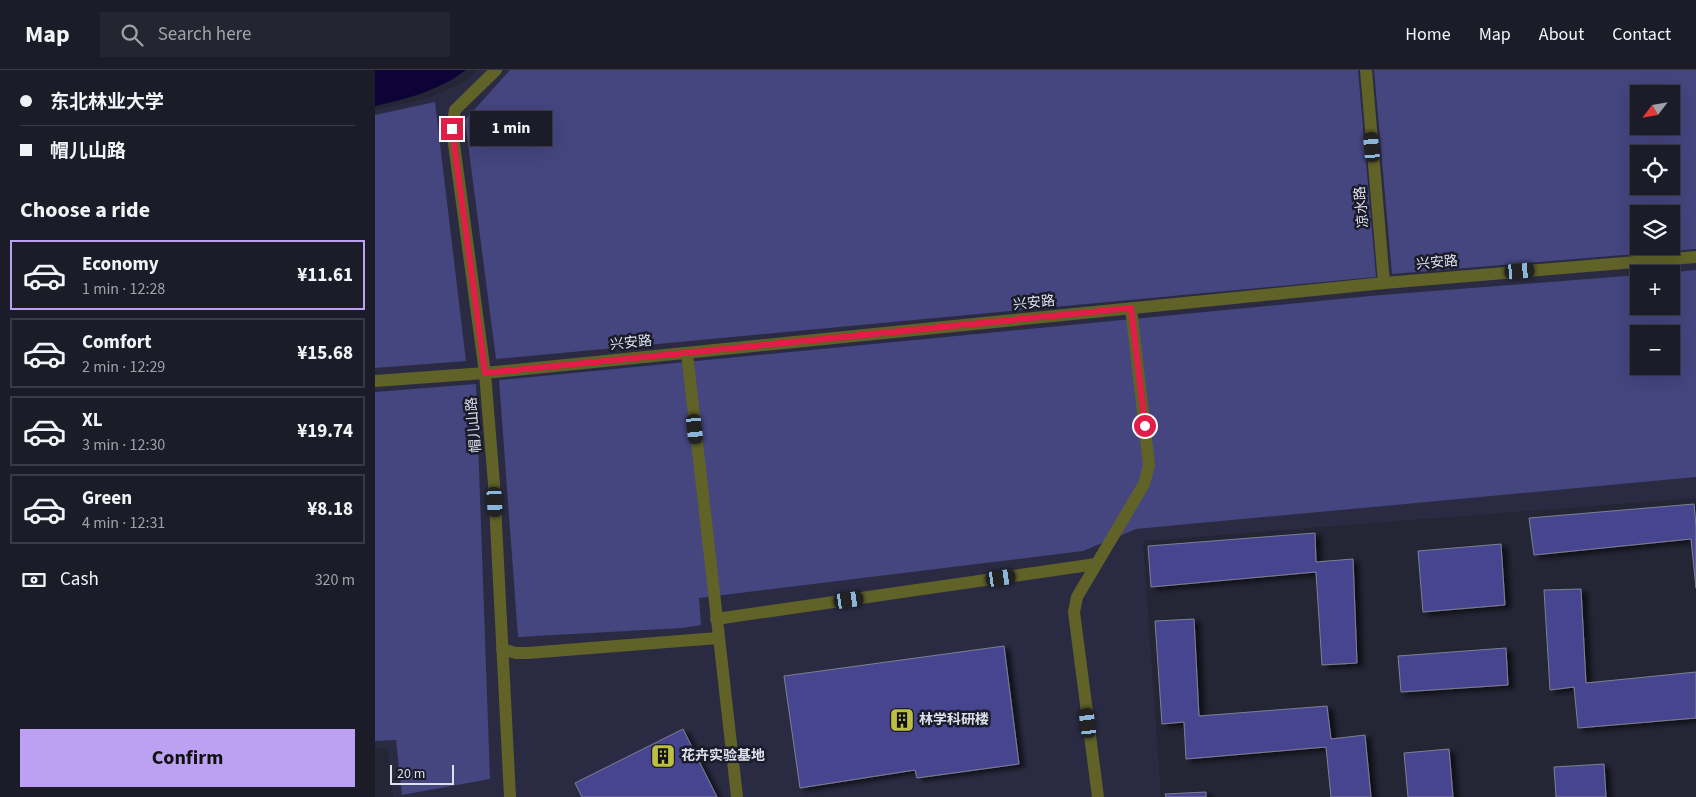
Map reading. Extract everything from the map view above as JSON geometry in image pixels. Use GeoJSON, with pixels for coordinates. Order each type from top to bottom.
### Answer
{"type":"FeatureCollection","features":[{"type":"Feature","properties":{"kind":"street","name":"帽儿山路"},"geometry":{"type":"LineString","coordinates":[[496,70],[455,110],[452,129],[485,373],[494,484],[510,797]]}},
{"type":"Feature","properties":{"kind":"street","name":"凉水路"},"geometry":{"type":"LineString","coordinates":[[1366,70],[1384,283]]}},
{"type":"Feature","properties":{"kind":"street","name":"兴安路"},"geometry":{"type":"LineString","coordinates":[[375,381],[485,373],[1384,283],[1696,256]]}},
{"type":"Feature","properties":{"kind":"street"},"geometry":{"type":"LineString","coordinates":[[1098,797],[1074,612],[1077,597],[1144,484],[1149,465],[1131,308]]}},
{"type":"Feature","properties":{"kind":"street"},"geometry":{"type":"LineString","coordinates":[[687,353],[737,797]]}},
{"type":"Feature","properties":{"kind":"street"},"geometry":{"type":"LineString","coordinates":[[716,619],[1096,564]]}},
{"type":"Feature","properties":{"kind":"street"},"geometry":{"type":"LineString","coordinates":[[502,649],[516,653],[528,653],[718,638]]}},
{"type":"Feature","properties":{"kind":"shaded area"},"geometry":{"type":"Polygon","coordinates":[[[375,70],[466,70],[445,83],[423,93],[375,106],[375,70]]]}},
{"type":"Feature","properties":{"kind":"shaded area"},"geometry":{"type":"Polygon","coordinates":[[[477,70],[1696,70],[1696,498],[1143,541],[1161,797],[393,797],[388,748],[375,749],[375,110],[429,98],[466,81],[477,70]]]}},
{"type":"Feature","properties":{"kind":"shaded area"},"geometry":{"type":"Polygon","coordinates":[[[510,70],[1358,70],[1376,277],[496,359],[465,120],[510,70]]]}},
{"type":"Feature","properties":{"kind":"shaded area"},"geometry":{"type":"Polygon","coordinates":[[[1374,70],[1696,70],[1696,249],[1680,250],[1680,205],[1630,205],[1630,254],[1392,274],[1374,70]]]}},
{"type":"Feature","properties":{"kind":"shaded area"},"geometry":{"type":"Polygon","coordinates":[[[435,102],[466,361],[375,368],[375,115],[435,102]]]}},
{"type":"Feature","properties":{"kind":"shaded area"},"geometry":{"type":"Polygon","coordinates":[[[1696,270],[1696,477],[1136,529],[1083,551],[699,598],[701,625],[682,628],[518,637],[499,380],[1381,295],[1630,276],[1630,315],[1680,315],[1680,271],[1696,270]]]}},
{"type":"Feature","properties":{"kind":"shaded area"},"geometry":{"type":"Polygon","coordinates":[[[476,384],[490,779],[402,795],[396,740],[375,741],[375,392],[476,384]]]}},
{"type":"Feature","properties":{"kind":"building"},"geometry":{"type":"Polygon","coordinates":[[[1694,504],[1696,588],[1691,539],[1534,555],[1529,518],[1694,504]]]}},
{"type":"Feature","properties":{"kind":"building"},"geometry":{"type":"Polygon","coordinates":[[[1315,533],[1316,562],[1353,559],[1357,663],[1322,665],[1316,572],[1151,587],[1148,546],[1315,533]]]}},
{"type":"Feature","properties":{"kind":"building"},"geometry":{"type":"Polygon","coordinates":[[[1501,544],[1505,605],[1423,612],[1418,551],[1501,544]]]}},
{"type":"Feature","properties":{"kind":"building"},"geometry":{"type":"Polygon","coordinates":[[[1581,589],[1586,683],[1696,672],[1696,718],[1578,728],[1574,687],[1550,690],[1544,590],[1581,589]]]}},
{"type":"Feature","properties":{"kind":"building"},"geometry":{"type":"Polygon","coordinates":[[[1194,619],[1199,716],[1327,706],[1331,739],[1365,735],[1371,797],[1331,797],[1326,747],[1186,759],[1184,722],[1162,724],[1155,621],[1194,619]]]}},
{"type":"Feature","properties":{"kind":"building","name":"林学科研楼"},"geometry":{"type":"Polygon","coordinates":[[[1004,646],[1019,764],[917,778],[915,770],[800,788],[784,676],[1004,646]]]}},
{"type":"Feature","properties":{"kind":"building"},"geometry":{"type":"Polygon","coordinates":[[[1506,648],[1508,685],[1401,692],[1398,656],[1506,648]]]}},
{"type":"Feature","properties":{"kind":"building","name":"花卉实验基地"},"geometry":{"type":"Polygon","coordinates":[[[683,729],[717,797],[582,797],[575,783],[683,729]]]}},
{"type":"Feature","properties":{"kind":"building"},"geometry":{"type":"Polygon","coordinates":[[[1449,749],[1453,797],[1408,797],[1404,753],[1449,749]]]}},
{"type":"Feature","properties":{"kind":"building"},"geometry":{"type":"Polygon","coordinates":[[[1604,764],[1606,797],[1556,797],[1554,767],[1604,764]]]}},
{"type":"Feature","properties":{"kind":"building"},"geometry":{"type":"Polygon","coordinates":[[[1206,792],[1206,797],[1166,797],[1165,794],[1206,792]]]}},
{"type":"Feature","properties":{"kind":"place","name":"林学科研楼"},"geometry":{"type":"Point","coordinates":[902,720]}},
{"type":"Feature","properties":{"kind":"place","name":"花卉实验基地"},"geometry":{"type":"Point","coordinates":[663,756]}},
{"type":"Feature","properties":{"kind":"route"},"geometry":{"type":"LineString","coordinates":[[452,129],[485,373],[1131,308],[1145,426]]}}]}
